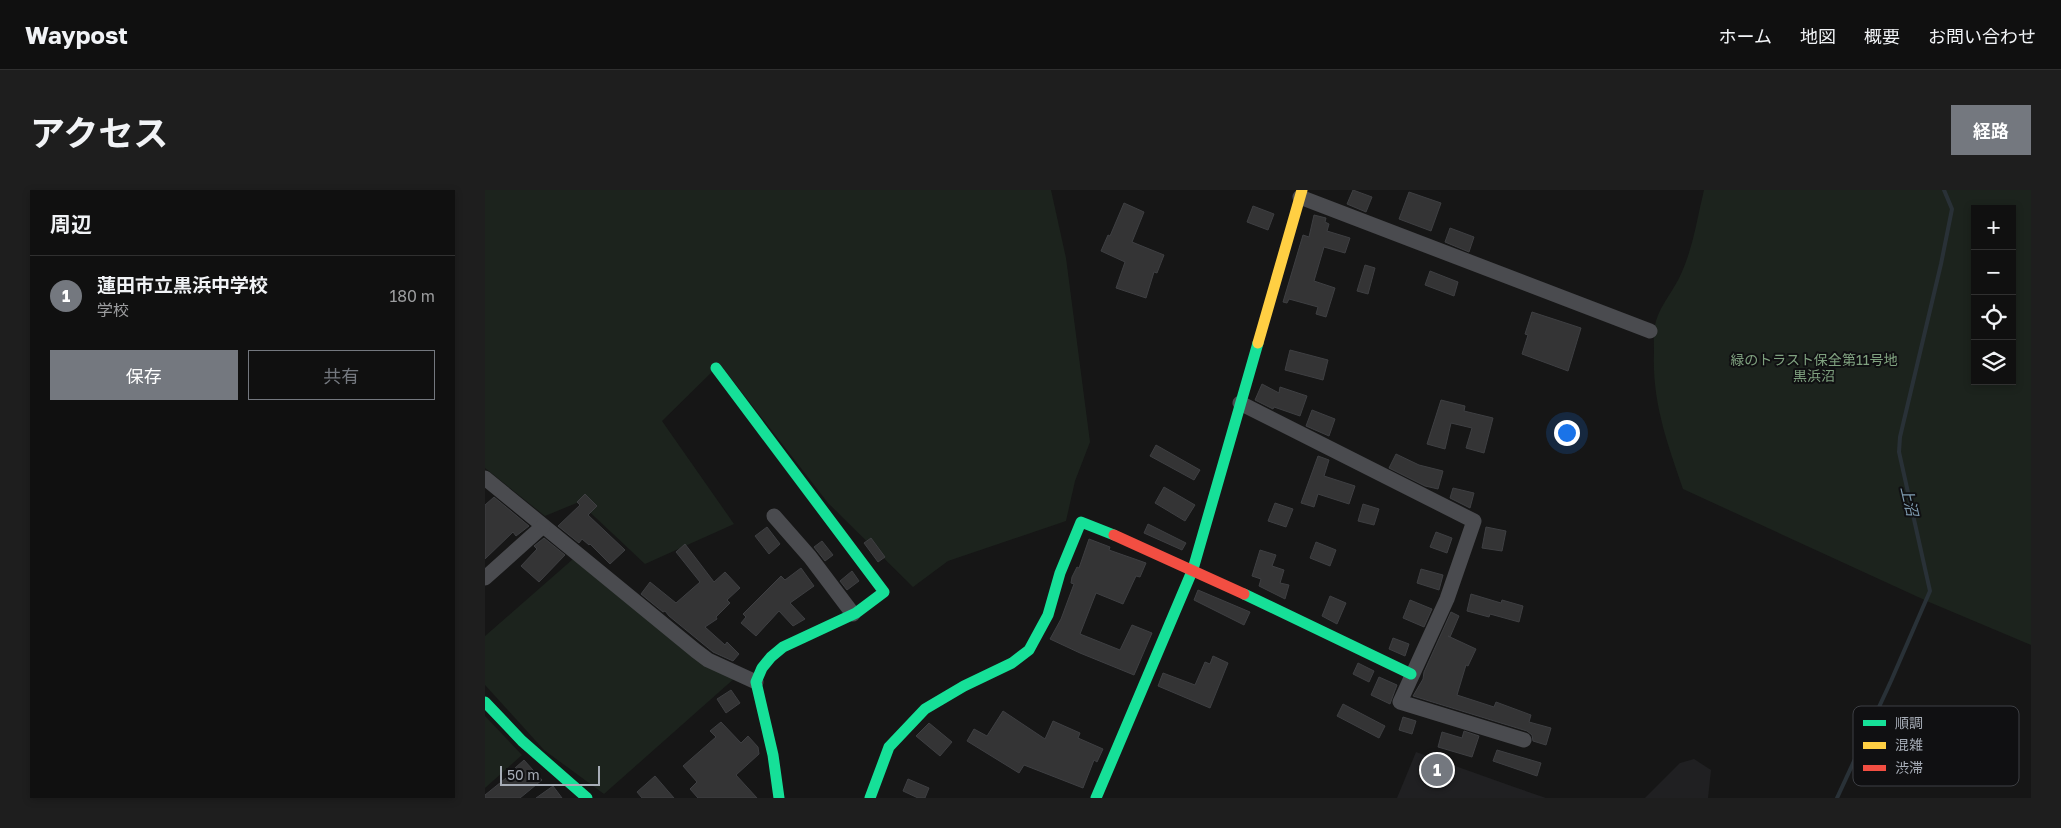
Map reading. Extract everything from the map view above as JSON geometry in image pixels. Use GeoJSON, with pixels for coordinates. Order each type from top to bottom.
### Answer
{"type":"FeatureCollection","features":[{"type":"Feature","properties":{"kind":"street"},"geometry":{"type":"LineString","coordinates":[[1096,798],[1193,569],[1301,194],[1650,330]]}},
{"type":"Feature","properties":{"kind":"street"},"geometry":{"type":"LineString","coordinates":[[717,368],[884,592],[853,614],[789,643],[777,652],[759,673],[756,682],[773,755],[779,798]]}},
{"type":"Feature","properties":{"kind":"street"},"geometry":{"type":"LineString","coordinates":[[1240,403],[1474,521],[1447,599],[1411,674],[1400,702],[1525,740]]}},
{"type":"Feature","properties":{"kind":"street"},"geometry":{"type":"LineString","coordinates":[[485,478],[702,656],[756,682]]}},
{"type":"Feature","properties":{"kind":"street"},"geometry":{"type":"LineString","coordinates":[[774,516],[810,557],[853,614]]}},
{"type":"Feature","properties":{"kind":"street"},"geometry":{"type":"LineString","coordinates":[[870,798],[889,746],[925,709],[964,686],[1012,663],[1029,650],[1048,615],[1060,573],[1081,522],[1193,569],[1411,674]]}},
{"type":"Feature","properties":{"kind":"street"},"geometry":{"type":"LineString","coordinates":[[485,578],[543,526]]}},
{"type":"Feature","properties":{"kind":"street"},"geometry":{"type":"LineString","coordinates":[[485,702],[521,741],[587,798]]}},
{"type":"Feature","properties":{"kind":"shaded area"},"geometry":{"type":"Polygon","coordinates":[[[1416,752],[1517,788],[1546,798],[1397,798],[1416,752]]]}},
{"type":"Feature","properties":{"kind":"shaded area"},"geometry":{"type":"Polygon","coordinates":[[[1694,759],[1711,770],[1708,798],[1645,798],[1680,763],[1694,759]]]}},
{"type":"Feature","properties":{"kind":"green space"},"geometry":{"type":"Polygon","coordinates":[[[485,190],[1051,190],[1066,258],[1090,442],[1075,481],[1066,521],[948,561],[913,587],[828,503],[720,364],[662,421],[734,524],[645,564],[579,502],[545,516],[485,468],[485,190]]]}},
{"type":"Feature","properties":{"kind":"green space","name":"緑のトラスト保全第11号地 黒浜沼"},"geometry":{"type":"Polygon","coordinates":[[[1704,190],[2031,190],[2031,645],[1929,602],[1683,489],[1666,438],[1658,405],[1654,370],[1654,333],[1658,315],[1678,280],[1692,244],[1704,190]]]}},
{"type":"Feature","properties":{"kind":"green space"},"geometry":{"type":"Polygon","coordinates":[[[573,559],[736,677],[604,794],[544,750],[485,685],[485,636],[573,559]]]}},
{"type":"Feature","properties":{"kind":"green space"},"geometry":{"type":"Polygon","coordinates":[[[485,716],[522,755],[485,788],[485,716]]]}},
{"type":"Feature","properties":{"kind":"building"},"geometry":{"type":"Polygon","coordinates":[[[1353,190],[1372,197],[1366,212],[1347,204],[1353,190]]]}},
{"type":"Feature","properties":{"kind":"building"},"geometry":{"type":"Polygon","coordinates":[[[1409,192],[1441,203],[1431,231],[1399,219],[1409,192]]]}},
{"type":"Feature","properties":{"kind":"building"},"geometry":{"type":"Polygon","coordinates":[[[1124,203],[1144,212],[1132,242],[1164,255],[1157,273],[1154,272],[1146,298],[1116,288],[1125,262],[1101,251],[1108,235],[1110,236],[1124,203]]]}},
{"type":"Feature","properties":{"kind":"building"},"geometry":{"type":"Polygon","coordinates":[[[1253,206],[1274,214],[1268,230],[1247,222],[1253,206]]]}},
{"type":"Feature","properties":{"kind":"building"},"geometry":{"type":"Polygon","coordinates":[[[1314,215],[1326,218],[1325,222],[1329,224],[1327,231],[1350,238],[1345,253],[1324,247],[1314,281],[1335,288],[1326,317],[1316,314],[1318,307],[1289,299],[1287,303],[1283,302],[1303,235],[1309,237],[1314,215]]]}},
{"type":"Feature","properties":{"kind":"building"},"geometry":{"type":"Polygon","coordinates":[[[1450,228],[1474,237],[1469,252],[1445,242],[1450,228]]]}},
{"type":"Feature","properties":{"kind":"building"},"geometry":{"type":"Polygon","coordinates":[[[1365,265],[1375,268],[1368,294],[1357,291],[1365,265]]]}},
{"type":"Feature","properties":{"kind":"building"},"geometry":{"type":"Polygon","coordinates":[[[1430,271],[1458,282],[1454,296],[1425,285],[1430,271]]]}},
{"type":"Feature","properties":{"kind":"building"},"geometry":{"type":"Polygon","coordinates":[[[1532,312],[1581,328],[1568,371],[1522,354],[1528,335],[1525,334],[1532,312]]]}},
{"type":"Feature","properties":{"kind":"building"},"geometry":{"type":"Polygon","coordinates":[[[1290,350],[1328,360],[1323,380],[1285,370],[1290,350]]]}},
{"type":"Feature","properties":{"kind":"building"},"geometry":{"type":"Polygon","coordinates":[[[1262,384],[1279,393],[1280,387],[1307,396],[1300,416],[1274,407],[1273,409],[1255,400],[1262,384]]]}},
{"type":"Feature","properties":{"kind":"building"},"geometry":{"type":"Polygon","coordinates":[[[1441,400],[1465,406],[1464,411],[1493,418],[1484,453],[1466,448],[1472,428],[1451,423],[1445,449],[1427,444],[1441,400]]]}},
{"type":"Feature","properties":{"kind":"building"},"geometry":{"type":"Polygon","coordinates":[[[1312,410],[1335,419],[1329,436],[1306,426],[1312,410]]]}},
{"type":"Feature","properties":{"kind":"building"},"geometry":{"type":"Polygon","coordinates":[[[1156,445],[1200,470],[1194,480],[1150,456],[1156,445]]]}},
{"type":"Feature","properties":{"kind":"building"},"geometry":{"type":"Polygon","coordinates":[[[1396,454],[1419,465],[1443,471],[1438,489],[1425,486],[1389,468],[1396,454]]]}},
{"type":"Feature","properties":{"kind":"building"},"geometry":{"type":"Polygon","coordinates":[[[1318,456],[1329,460],[1324,476],[1355,486],[1349,504],[1318,494],[1314,507],[1301,503],[1318,456]]]}},
{"type":"Feature","properties":{"kind":"building"},"geometry":{"type":"Polygon","coordinates":[[[1164,487],[1195,505],[1185,521],[1155,503],[1164,487]]]}},
{"type":"Feature","properties":{"kind":"building"},"geometry":{"type":"Polygon","coordinates":[[[1453,488],[1474,493],[1470,508],[1450,498],[1453,488]]]}},
{"type":"Feature","properties":{"kind":"building"},"geometry":{"type":"Polygon","coordinates":[[[585,494],[597,506],[588,515],[625,550],[610,564],[590,544],[582,539],[579,543],[558,526],[580,505],[577,502],[585,494]]]}},
{"type":"Feature","properties":{"kind":"building"},"geometry":{"type":"Polygon","coordinates":[[[494,497],[529,526],[516,536],[513,532],[485,559],[485,505],[494,497]]]}},
{"type":"Feature","properties":{"kind":"building"},"geometry":{"type":"Polygon","coordinates":[[[1275,503],[1293,509],[1286,527],[1268,521],[1275,503]]]}},
{"type":"Feature","properties":{"kind":"building"},"geometry":{"type":"Polygon","coordinates":[[[1363,504],[1379,509],[1374,525],[1358,521],[1363,504]]]}},
{"type":"Feature","properties":{"kind":"building"},"geometry":{"type":"Polygon","coordinates":[[[1148,524],[1186,543],[1182,550],[1144,533],[1148,524]]]}},
{"type":"Feature","properties":{"kind":"building"},"geometry":{"type":"Polygon","coordinates":[[[767,527],[780,544],[769,554],[755,536],[767,527]]]}},
{"type":"Feature","properties":{"kind":"building"},"geometry":{"type":"Polygon","coordinates":[[[1486,527],[1506,531],[1502,551],[1482,548],[1486,527]]]}},
{"type":"Feature","properties":{"kind":"building"},"geometry":{"type":"Polygon","coordinates":[[[1436,532],[1452,538],[1447,553],[1430,547],[1436,532]]]}},
{"type":"Feature","properties":{"kind":"building"},"geometry":{"type":"Polygon","coordinates":[[[544,538],[565,555],[539,582],[521,566],[537,549],[534,546],[544,538]]]}},
{"type":"Feature","properties":{"kind":"building"},"geometry":{"type":"Polygon","coordinates":[[[871,538],[885,557],[878,562],[864,543],[871,538]]]}},
{"type":"Feature","properties":{"kind":"building"},"geometry":{"type":"Polygon","coordinates":[[[1089,539],[1110,547],[1109,550],[1146,563],[1140,577],[1136,576],[1123,604],[1096,593],[1080,634],[1120,650],[1132,625],[1152,633],[1134,675],[1050,639],[1061,619],[1074,584],[1071,583],[1072,577],[1077,567],[1079,568],[1089,539]]]}},
{"type":"Feature","properties":{"kind":"building"},"geometry":{"type":"Polygon","coordinates":[[[822,541],[833,555],[825,561],[814,547],[822,541]]]}},
{"type":"Feature","properties":{"kind":"building"},"geometry":{"type":"Polygon","coordinates":[[[1316,542],[1336,550],[1330,566],[1310,558],[1316,542]]]}},
{"type":"Feature","properties":{"kind":"building"},"geometry":{"type":"Polygon","coordinates":[[[685,544],[714,582],[725,572],[740,588],[727,600],[730,603],[716,617],[717,619],[705,627],[725,645],[727,642],[739,654],[733,661],[713,652],[665,611],[663,612],[641,594],[650,582],[676,603],[700,582],[676,552],[685,544]]]}},
{"type":"Feature","properties":{"kind":"building"},"geometry":{"type":"Polygon","coordinates":[[[1260,550],[1276,555],[1272,566],[1284,570],[1280,583],[1289,585],[1285,599],[1259,586],[1261,579],[1252,576],[1260,550]]]}},
{"type":"Feature","properties":{"kind":"building"},"geometry":{"type":"Polygon","coordinates":[[[801,568],[814,586],[790,603],[805,619],[793,626],[779,611],[756,636],[741,623],[746,617],[743,614],[781,576],[785,580],[801,568]]]}},
{"type":"Feature","properties":{"kind":"building"},"geometry":{"type":"Polygon","coordinates":[[[1421,569],[1443,575],[1439,590],[1417,583],[1421,569]]]}},
{"type":"Feature","properties":{"kind":"building"},"geometry":{"type":"Polygon","coordinates":[[[852,571],[859,581],[847,590],[840,581],[852,571]]]}},
{"type":"Feature","properties":{"kind":"building"},"geometry":{"type":"Polygon","coordinates":[[[1198,590],[1250,612],[1244,625],[1194,600],[1198,590]]]}},
{"type":"Feature","properties":{"kind":"building"},"geometry":{"type":"Polygon","coordinates":[[[1471,594],[1501,603],[1502,600],[1523,606],[1519,622],[1490,614],[1489,617],[1467,611],[1471,594]]]}},
{"type":"Feature","properties":{"kind":"building"},"geometry":{"type":"Polygon","coordinates":[[[1330,596],[1346,603],[1337,624],[1322,616],[1330,596]]]}},
{"type":"Feature","properties":{"kind":"building"},"geometry":{"type":"Polygon","coordinates":[[[1410,600],[1432,609],[1424,627],[1403,618],[1410,600]]]}},
{"type":"Feature","properties":{"kind":"building"},"geometry":{"type":"Polygon","coordinates":[[[1451,612],[1459,616],[1450,637],[1476,649],[1468,666],[1466,665],[1457,695],[1494,707],[1496,702],[1531,715],[1529,722],[1551,728],[1546,745],[1533,741],[1532,735],[1527,731],[1413,696],[1423,679],[1424,672],[1451,612]]]}},
{"type":"Feature","properties":{"kind":"building"},"geometry":{"type":"Polygon","coordinates":[[[1393,638],[1409,644],[1405,656],[1389,649],[1393,638]]]}},
{"type":"Feature","properties":{"kind":"building"},"geometry":{"type":"Polygon","coordinates":[[[1213,656],[1228,663],[1210,708],[1158,686],[1163,673],[1195,685],[1205,662],[1210,664],[1213,656]]]}},
{"type":"Feature","properties":{"kind":"building"},"geometry":{"type":"Polygon","coordinates":[[[1358,663],[1374,671],[1369,682],[1353,674],[1358,663]]]}},
{"type":"Feature","properties":{"kind":"building"},"geometry":{"type":"Polygon","coordinates":[[[1379,677],[1397,685],[1390,704],[1371,695],[1379,677]]]}},
{"type":"Feature","properties":{"kind":"building"},"geometry":{"type":"Polygon","coordinates":[[[731,690],[740,703],[726,713],[717,699],[731,690]]]}},
{"type":"Feature","properties":{"kind":"building"},"geometry":{"type":"Polygon","coordinates":[[[1343,704],[1385,726],[1379,738],[1337,716],[1343,704]]]}},
{"type":"Feature","properties":{"kind":"building"},"geometry":{"type":"Polygon","coordinates":[[[1003,711],[1045,739],[1053,721],[1080,733],[1078,738],[1103,749],[1097,762],[1094,760],[1083,788],[1024,765],[1019,773],[967,741],[974,729],[987,736],[1003,711]]]}},
{"type":"Feature","properties":{"kind":"building"},"geometry":{"type":"Polygon","coordinates":[[[1403,717],[1416,721],[1412,734],[1399,730],[1403,717]]]}},
{"type":"Feature","properties":{"kind":"building"},"geometry":{"type":"Polygon","coordinates":[[[721,722],[741,743],[748,736],[758,747],[759,754],[736,775],[757,798],[698,798],[690,789],[697,782],[683,766],[716,737],[710,731],[721,722]]]}},
{"type":"Feature","properties":{"kind":"building"},"geometry":{"type":"Polygon","coordinates":[[[929,723],[952,742],[940,756],[916,736],[929,723]]]}},
{"type":"Feature","properties":{"kind":"building"},"geometry":{"type":"Polygon","coordinates":[[[1464,731],[1479,736],[1472,757],[1438,747],[1442,732],[1462,738],[1464,731]]]}},
{"type":"Feature","properties":{"kind":"building"},"geometry":{"type":"Polygon","coordinates":[[[1497,750],[1541,763],[1537,776],[1493,761],[1497,750]]]}},
{"type":"Feature","properties":{"kind":"building"},"geometry":{"type":"Polygon","coordinates":[[[524,760],[542,780],[520,798],[485,798],[485,795],[516,770],[515,768],[524,760]]]}},
{"type":"Feature","properties":{"kind":"building"},"geometry":{"type":"Polygon","coordinates":[[[655,776],[674,798],[642,798],[637,792],[655,776]]]}},
{"type":"Feature","properties":{"kind":"building"},"geometry":{"type":"Polygon","coordinates":[[[908,779],[929,788],[925,798],[918,798],[903,791],[908,779]]]}},
{"type":"Feature","properties":{"kind":"building"},"geometry":{"type":"Polygon","coordinates":[[[553,786],[562,798],[536,798],[553,786]]]}},
{"type":"Feature","properties":{"kind":"waterway","name":"上沼"},"geometry":{"type":"LineString","coordinates":[[1879,706],[1930,591],[1899,452],[1900,437],[1941,264],[1952,209],[1944,190]]}},
{"type":"Feature","properties":{"kind":"waterway","name":"上沼"},"geometry":{"type":"LineString","coordinates":[[1837,798],[1853,763]]}},
{"type":"Feature","properties":{"kind":"traffic: fast"},"geometry":{"type":"LineString","coordinates":[[1096,798],[1193,569],[1258,343]]}},
{"type":"Feature","properties":{"kind":"traffic: fast"},"geometry":{"type":"LineString","coordinates":[[716,368],[884,592],[856,613],[783,647],[762,668],[756,682],[773,755],[779,798]]}},
{"type":"Feature","properties":{"kind":"traffic: fast"},"geometry":{"type":"LineString","coordinates":[[870,798],[889,747],[925,709],[964,686],[1012,663],[1029,650],[1048,615],[1060,573],[1081,522],[1114,535]]}},
{"type":"Feature","properties":{"kind":"traffic: fast"},"geometry":{"type":"LineString","coordinates":[[1244,594],[1411,674]]}},
{"type":"Feature","properties":{"kind":"traffic: fast"},"geometry":{"type":"LineString","coordinates":[[485,702],[522,741],[587,798]]}},
{"type":"Feature","properties":{"kind":"traffic: slow"},"geometry":{"type":"LineString","coordinates":[[1258,343],[1302,190]]}},
{"type":"Feature","properties":{"kind":"traffic: jam"},"geometry":{"type":"LineString","coordinates":[[1114,535],[1244,594]]}},
{"type":"Feature","properties":{"kind":"place","name":"蓮田市立黒浜中学校"},"geometry":{"type":"Point","coordinates":[1437,770]}}]}
